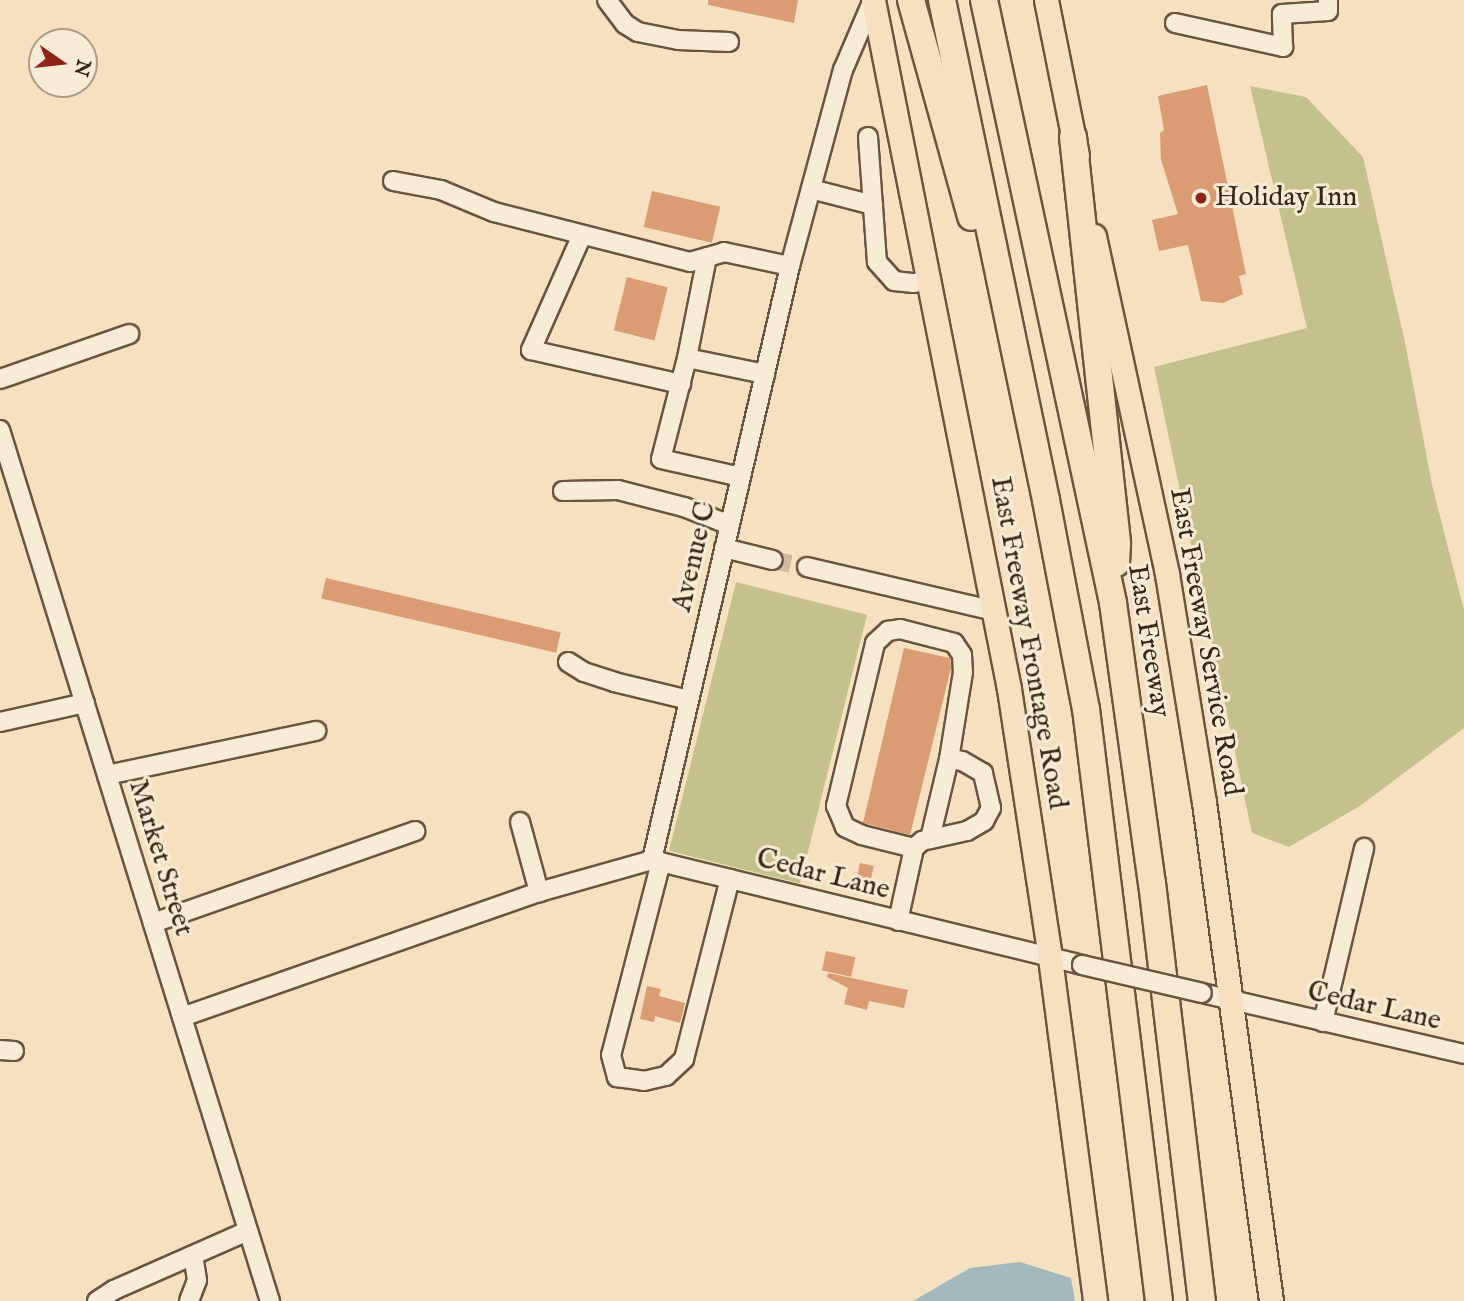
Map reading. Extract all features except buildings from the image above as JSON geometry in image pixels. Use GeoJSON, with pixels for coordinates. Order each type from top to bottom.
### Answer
{"type":"FeatureCollection","features":[{"type":"Feature","properties":{"kind":"highway"},"geometry":{"type":"LineString","coordinates":[[911,0],[1025,396]]}},
{"type":"Feature","properties":{"kind":"highway"},"geometry":{"type":"LineString","coordinates":[[942,0],[1025,396],[1086,709],[1158,1290]]}},
{"type":"Feature","properties":{"kind":"highway","name":"East Freeway"},"geometry":{"type":"LineString","coordinates":[[984,0],[1113,603],[1152,883],[1202,1300]]}},
{"type":"Feature","properties":{"kind":"highway"},"geometry":{"type":"LineString","coordinates":[[1073,137],[1117,544],[1113,603]]}},
{"type":"Feature","properties":{"kind":"main road","name":"East Freeway Frontage Road"},"geometry":{"type":"LineString","coordinates":[[873,0],[995,611],[1050,958],[1095,1301]]}},
{"type":"Feature","properties":{"kind":"main road","name":"East Freeway Service Road"},"geometry":{"type":"LineString","coordinates":[[1046,0],[1167,574],[1204,802],[1271,1301]]}},
{"type":"Feature","properties":{"kind":"street"},"geometry":{"type":"LineString","coordinates":[[607,0],[625,24],[638,32],[678,40],[729,42]]}},
{"type":"Feature","properties":{"kind":"street","name":"Avenue C"},"geometry":{"type":"LineString","coordinates":[[730,879],[684,1059],[666,1076],[643,1081],[617,1077],[611,1055],[656,861],[689,700],[790,266],[846,59],[873,0]]}},
{"type":"Feature","properties":{"kind":"street"},"geometry":{"type":"LineString","coordinates":[[1175,23],[1283,47],[1282,14],[1328,10],[1328,0]]}},
{"type":"Feature","properties":{"kind":"street"},"geometry":{"type":"LineString","coordinates":[[868,136],[877,262],[894,281],[930,280]]}},
{"type":"Feature","properties":{"kind":"street"},"geometry":{"type":"LineString","coordinates":[[393,181],[441,190],[494,212],[690,262],[724,252],[790,266]]}},
{"type":"Feature","properties":{"kind":"street"},"geometry":{"type":"LineString","coordinates":[[811,189],[873,205]]}},
{"type":"Feature","properties":{"kind":"street"},"geometry":{"type":"LineString","coordinates":[[582,235],[531,350],[681,384]]}},
{"type":"Feature","properties":{"kind":"street"},"geometry":{"type":"LineString","coordinates":[[707,257],[687,358],[661,459],[741,477]]}},
{"type":"Feature","properties":{"kind":"street"},"geometry":{"type":"LineString","coordinates":[[0,379],[128,334]]}},
{"type":"Feature","properties":{"kind":"street"},"geometry":{"type":"LineString","coordinates":[[687,358],[765,374]]}},
{"type":"Feature","properties":{"kind":"street","name":"Market Street"},"geometry":{"type":"LineString","coordinates":[[0,430],[270,1301]]}},
{"type":"Feature","properties":{"kind":"street"},"geometry":{"type":"LineString","coordinates":[[563,491],[618,490],[684,507],[730,525]]}},
{"type":"Feature","properties":{"kind":"street"},"geometry":{"type":"LineString","coordinates":[[724,548],[773,560]]}},
{"type":"Feature","properties":{"kind":"street"},"geometry":{"type":"LineString","coordinates":[[807,567],[995,611]]}},
{"type":"Feature","properties":{"kind":"street"},"geometry":{"type":"LineString","coordinates":[[898,921],[922,843],[949,759],[963,672],[962,655],[954,643],[900,629],[888,631],[875,643],[836,806],[845,827],[862,835],[922,843],[967,831],[984,821],[991,808],[983,773],[962,761],[949,759]]}},
{"type":"Feature","properties":{"kind":"street"},"geometry":{"type":"LineString","coordinates":[[568,662],[614,682],[689,700]]}},
{"type":"Feature","properties":{"kind":"street"},"geometry":{"type":"LineString","coordinates":[[0,722],[85,703]]}},
{"type":"Feature","properties":{"kind":"street"},"geometry":{"type":"LineString","coordinates":[[107,775],[316,732]]}},
{"type":"Feature","properties":{"kind":"street"},"geometry":{"type":"LineString","coordinates":[[520,822],[540,892]]}},
{"type":"Feature","properties":{"kind":"street"},"geometry":{"type":"LineString","coordinates":[[153,923],[415,831]]}},
{"type":"Feature","properties":{"kind":"street"},"geometry":{"type":"LineString","coordinates":[[1323,1022],[1364,848]]}},
{"type":"Feature","properties":{"kind":"street","name":"Cedar Lane"},"geometry":{"type":"LineString","coordinates":[[182,1017],[540,892],[656,861],[1230,1001],[1464,1054]]}},
{"type":"Feature","properties":{"kind":"street"},"geometry":{"type":"LineString","coordinates":[[97,1301],[248,1231]]}},
{"type":"Feature","properties":{"kind":"street"},"geometry":{"type":"LineString","coordinates":[[189,1301],[197,1280],[193,1255]]}},
{"type":"Feature","properties":{"kind":"shaded area"},"geometry":{"type":"Polygon","coordinates":[[[1250,86],[1306,97],[1363,157],[1406,347],[1432,485],[1464,610],[1464,728],[1360,806],[1289,847],[1252,833],[1154,367],[1307,328],[1250,86]]]}},
{"type":"Feature","properties":{"kind":"shaded area"},"geometry":{"type":"Polygon","coordinates":[[[736,582],[867,615],[800,883],[669,851],[736,582]]]}},
{"type":"Feature","properties":{"kind":"water"},"geometry":{"type":"Polygon","coordinates":[[[1020,1262],[1071,1278],[1075,1301],[913,1301],[970,1268],[1020,1262]]]}},
{"type":"Feature","properties":{"kind":"tunnel"},"geometry":{"type":"LineString","coordinates":[[773,560],[807,567]]}},
{"type":"Feature","properties":{"kind":"place","name":"Holiday Inn"},"geometry":{"type":"Point","coordinates":[1201,198]}}]}
